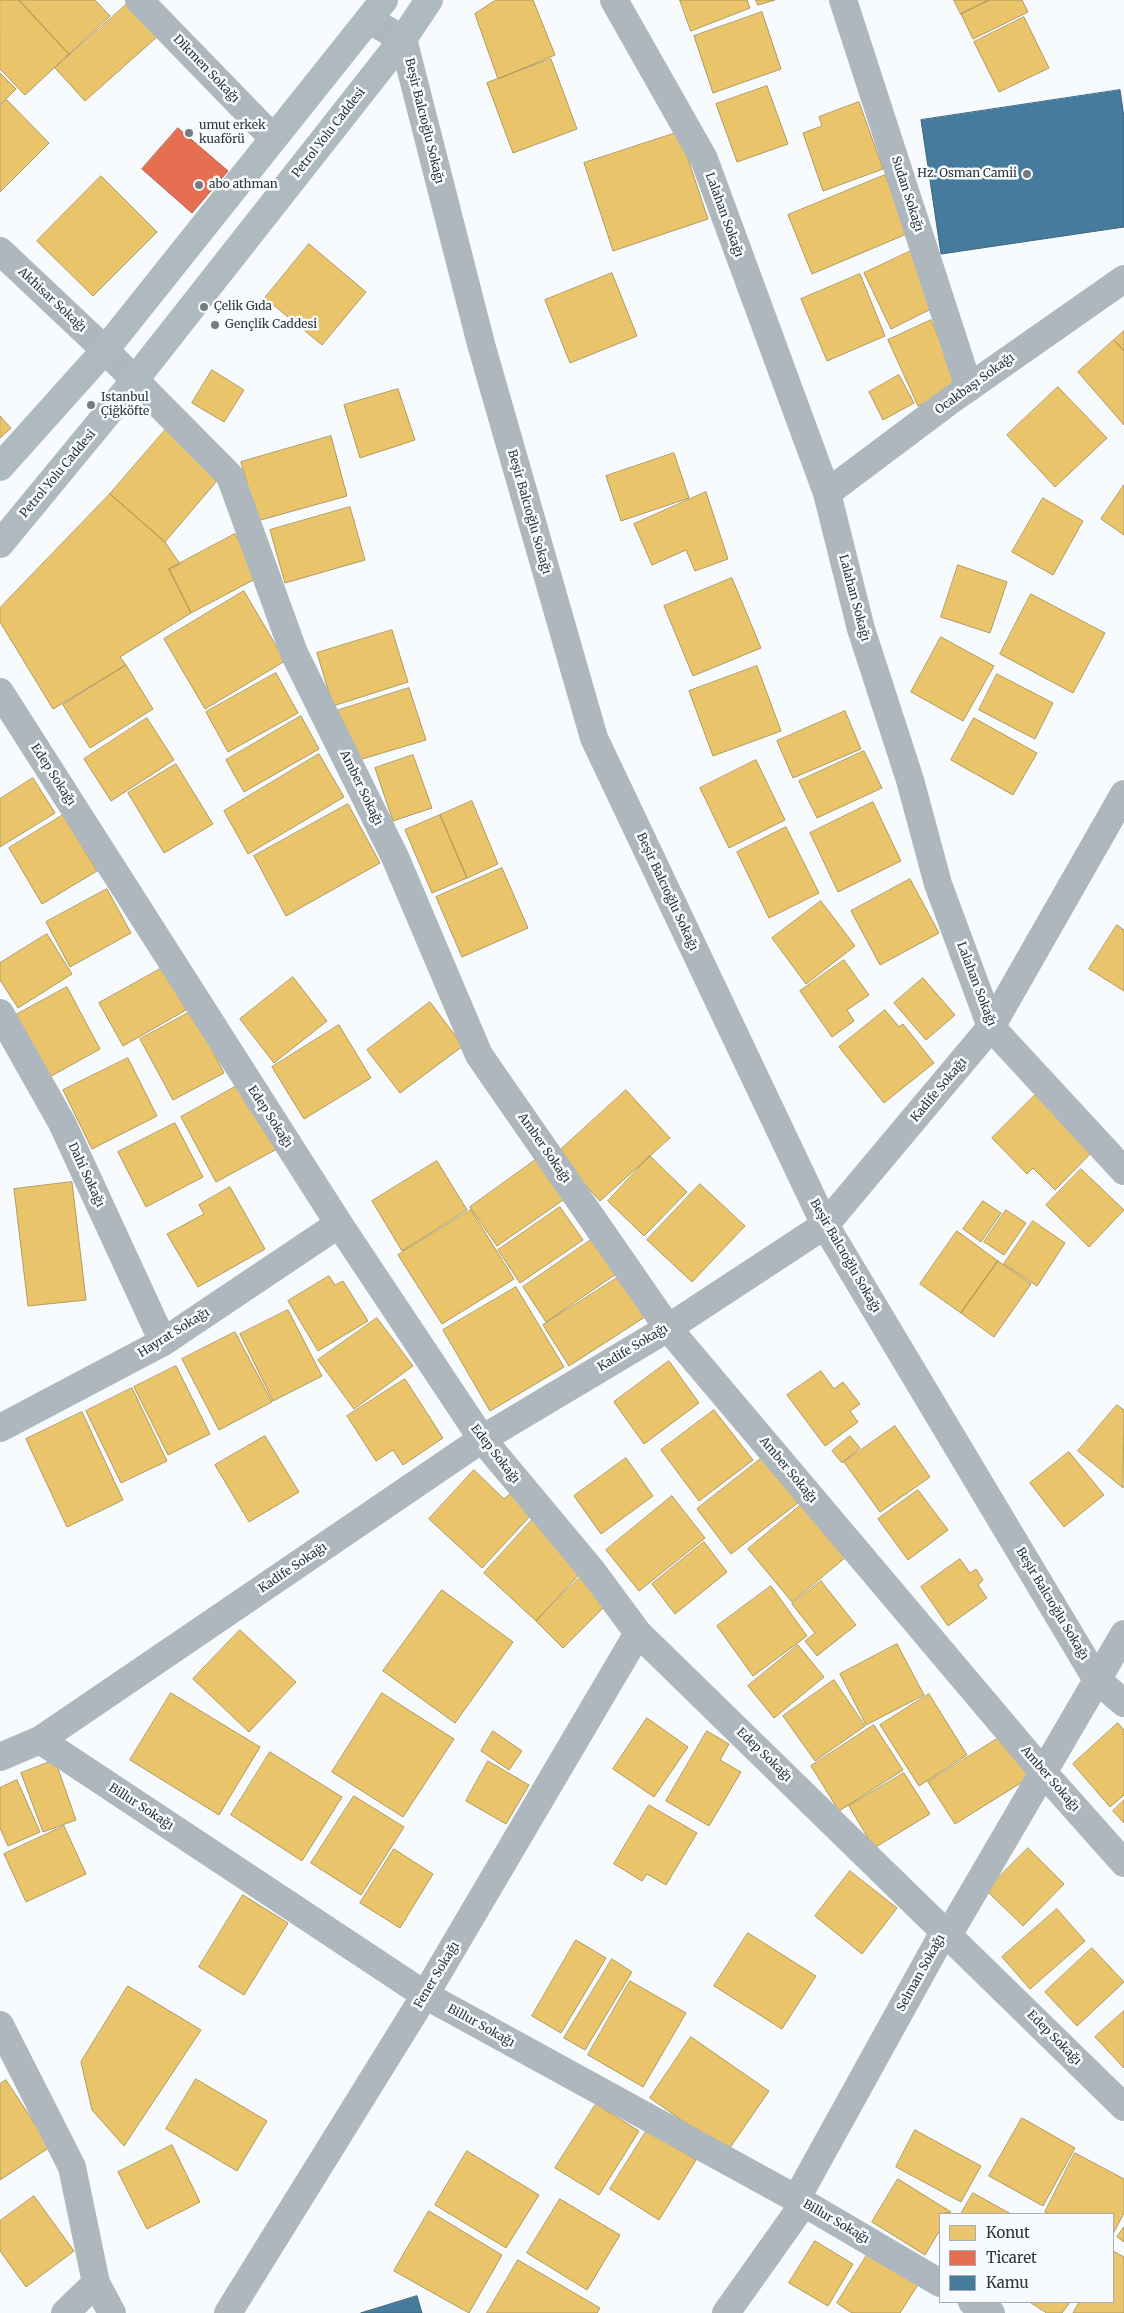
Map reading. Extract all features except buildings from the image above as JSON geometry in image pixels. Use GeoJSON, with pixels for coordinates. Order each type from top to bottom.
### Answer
{"type":"FeatureCollection","features":[{"type":"Feature","properties":{"kind":"main road","name":"Petrol Yolu Caddesi"},"geometry":{"type":"LineString","coordinates":[[0,544],[134,380],[403,39],[429,0]]}},
{"type":"Feature","properties":{"kind":"main road"},"geometry":{"type":"LineString","coordinates":[[0,467],[105,350],[377,10]]}},
{"type":"Feature","properties":{"kind":"street","name":"Dikmen Sokağı"},"geometry":{"type":"LineString","coordinates":[[139,0],[273,138]]}},
{"type":"Feature","properties":{"kind":"street","name":"Lalahan Sokağı"},"geometry":{"type":"LineString","coordinates":[[614,0],[704,160],[828,493],[861,629],[910,780],[938,884],[992,1027],[1124,1171]]}},
{"type":"Feature","properties":{"kind":"street","name":"Sudan Sokağı"},"geometry":{"type":"LineString","coordinates":[[843,0],[969,388]]}},
{"type":"Feature","properties":{"kind":"street"},"geometry":{"type":"LineString","coordinates":[[377,10],[403,39]]}},
{"type":"Feature","properties":{"kind":"street","name":"Beşir Balcıoğlu Sokağı"},"geometry":{"type":"LineString","coordinates":[[403,39],[481,344],[594,738],[825,1225],[1097,1680],[1124,1703]]}},
{"type":"Feature","properties":{"kind":"street","name":"Akhisar Sokağı"},"geometry":{"type":"LineString","coordinates":[[0,251],[105,350]]}},
{"type":"Feature","properties":{"kind":"street","name":"Ocakbaşı Sokağı"},"geometry":{"type":"LineString","coordinates":[[828,493],[969,388],[1124,279]]}},
{"type":"Feature","properties":{"kind":"street","name":"Amber Sokağı"},"geometry":{"type":"LineString","coordinates":[[105,350],[230,476],[294,653],[396,857],[479,1055],[668,1328],[1043,1772],[1124,1863]]}},
{"type":"Feature","properties":{"kind":"street","name":"Edep Sokağı"},"geometry":{"type":"LineString","coordinates":[[0,692],[339,1224],[482,1439],[593,1572],[638,1633],[945,1930],[1124,2107]]}},
{"type":"Feature","properties":{"kind":"street","name":"Kadife Sokağı"},"geometry":{"type":"LineString","coordinates":[[0,1757],[40,1740],[482,1439],[668,1328],[825,1225],[871,1173],[992,1027],[1124,794]]}},
{"type":"Feature","properties":{"kind":"street","name":"Dahi Sokağı"},"geometry":{"type":"LineString","coordinates":[[0,1013],[62,1123],[163,1342]]}},
{"type":"Feature","properties":{"kind":"street","name":"Hayrat Sokağı"},"geometry":{"type":"LineString","coordinates":[[0,1428],[163,1342],[339,1224]]}},
{"type":"Feature","properties":{"kind":"street","name":"Fener Sokağı"},"geometry":{"type":"LineString","coordinates":[[228,2313],[425,1995],[638,1633]]}},
{"type":"Feature","properties":{"kind":"street","name":"Selman Sokağı"},"geometry":{"type":"LineString","coordinates":[[804,2203],[798,2196],[945,1930],[950,1932],[1124,1634]]}},
{"type":"Feature","properties":{"kind":"street","name":"Billur Sokağı"},"geometry":{"type":"LineString","coordinates":[[40,1740],[425,1995],[804,2203],[939,2282]]}},
{"type":"Feature","properties":{"kind":"street"},"geometry":{"type":"LineString","coordinates":[[0,2025],[72,2167],[96,2283],[112,2313]]}},
{"type":"Feature","properties":{"kind":"street"},"geometry":{"type":"LineString","coordinates":[[726,2313],[804,2203]]}},
{"type":"Feature","properties":{"kind":"street"},"geometry":{"type":"LineString","coordinates":[[65,2313],[96,2283]]}},
{"type":"Feature","properties":{"kind":"street"},"geometry":{"type":"LineString","coordinates":[[974,2303],[991,2313]]}},
{"type":"Feature","properties":{"kind":"place","name":"umut erkek kuaförü"},"geometry":{"type":"Point","coordinates":[189,133]}},
{"type":"Feature","properties":{"kind":"place","name":"Hz. Osman Camii"},"geometry":{"type":"Point","coordinates":[1027,174]}},
{"type":"Feature","properties":{"kind":"place","name":"abo athman"},"geometry":{"type":"Point","coordinates":[199,185]}},
{"type":"Feature","properties":{"kind":"place","name":"Çelik Gıda"},"geometry":{"type":"Point","coordinates":[204,307]}},
{"type":"Feature","properties":{"kind":"place","name":"Gençlik Caddesi"},"geometry":{"type":"Point","coordinates":[215,325]}},
{"type":"Feature","properties":{"kind":"place","name":"Istanbul Çiğköfte"},"geometry":{"type":"Point","coordinates":[91,405]}}]}
